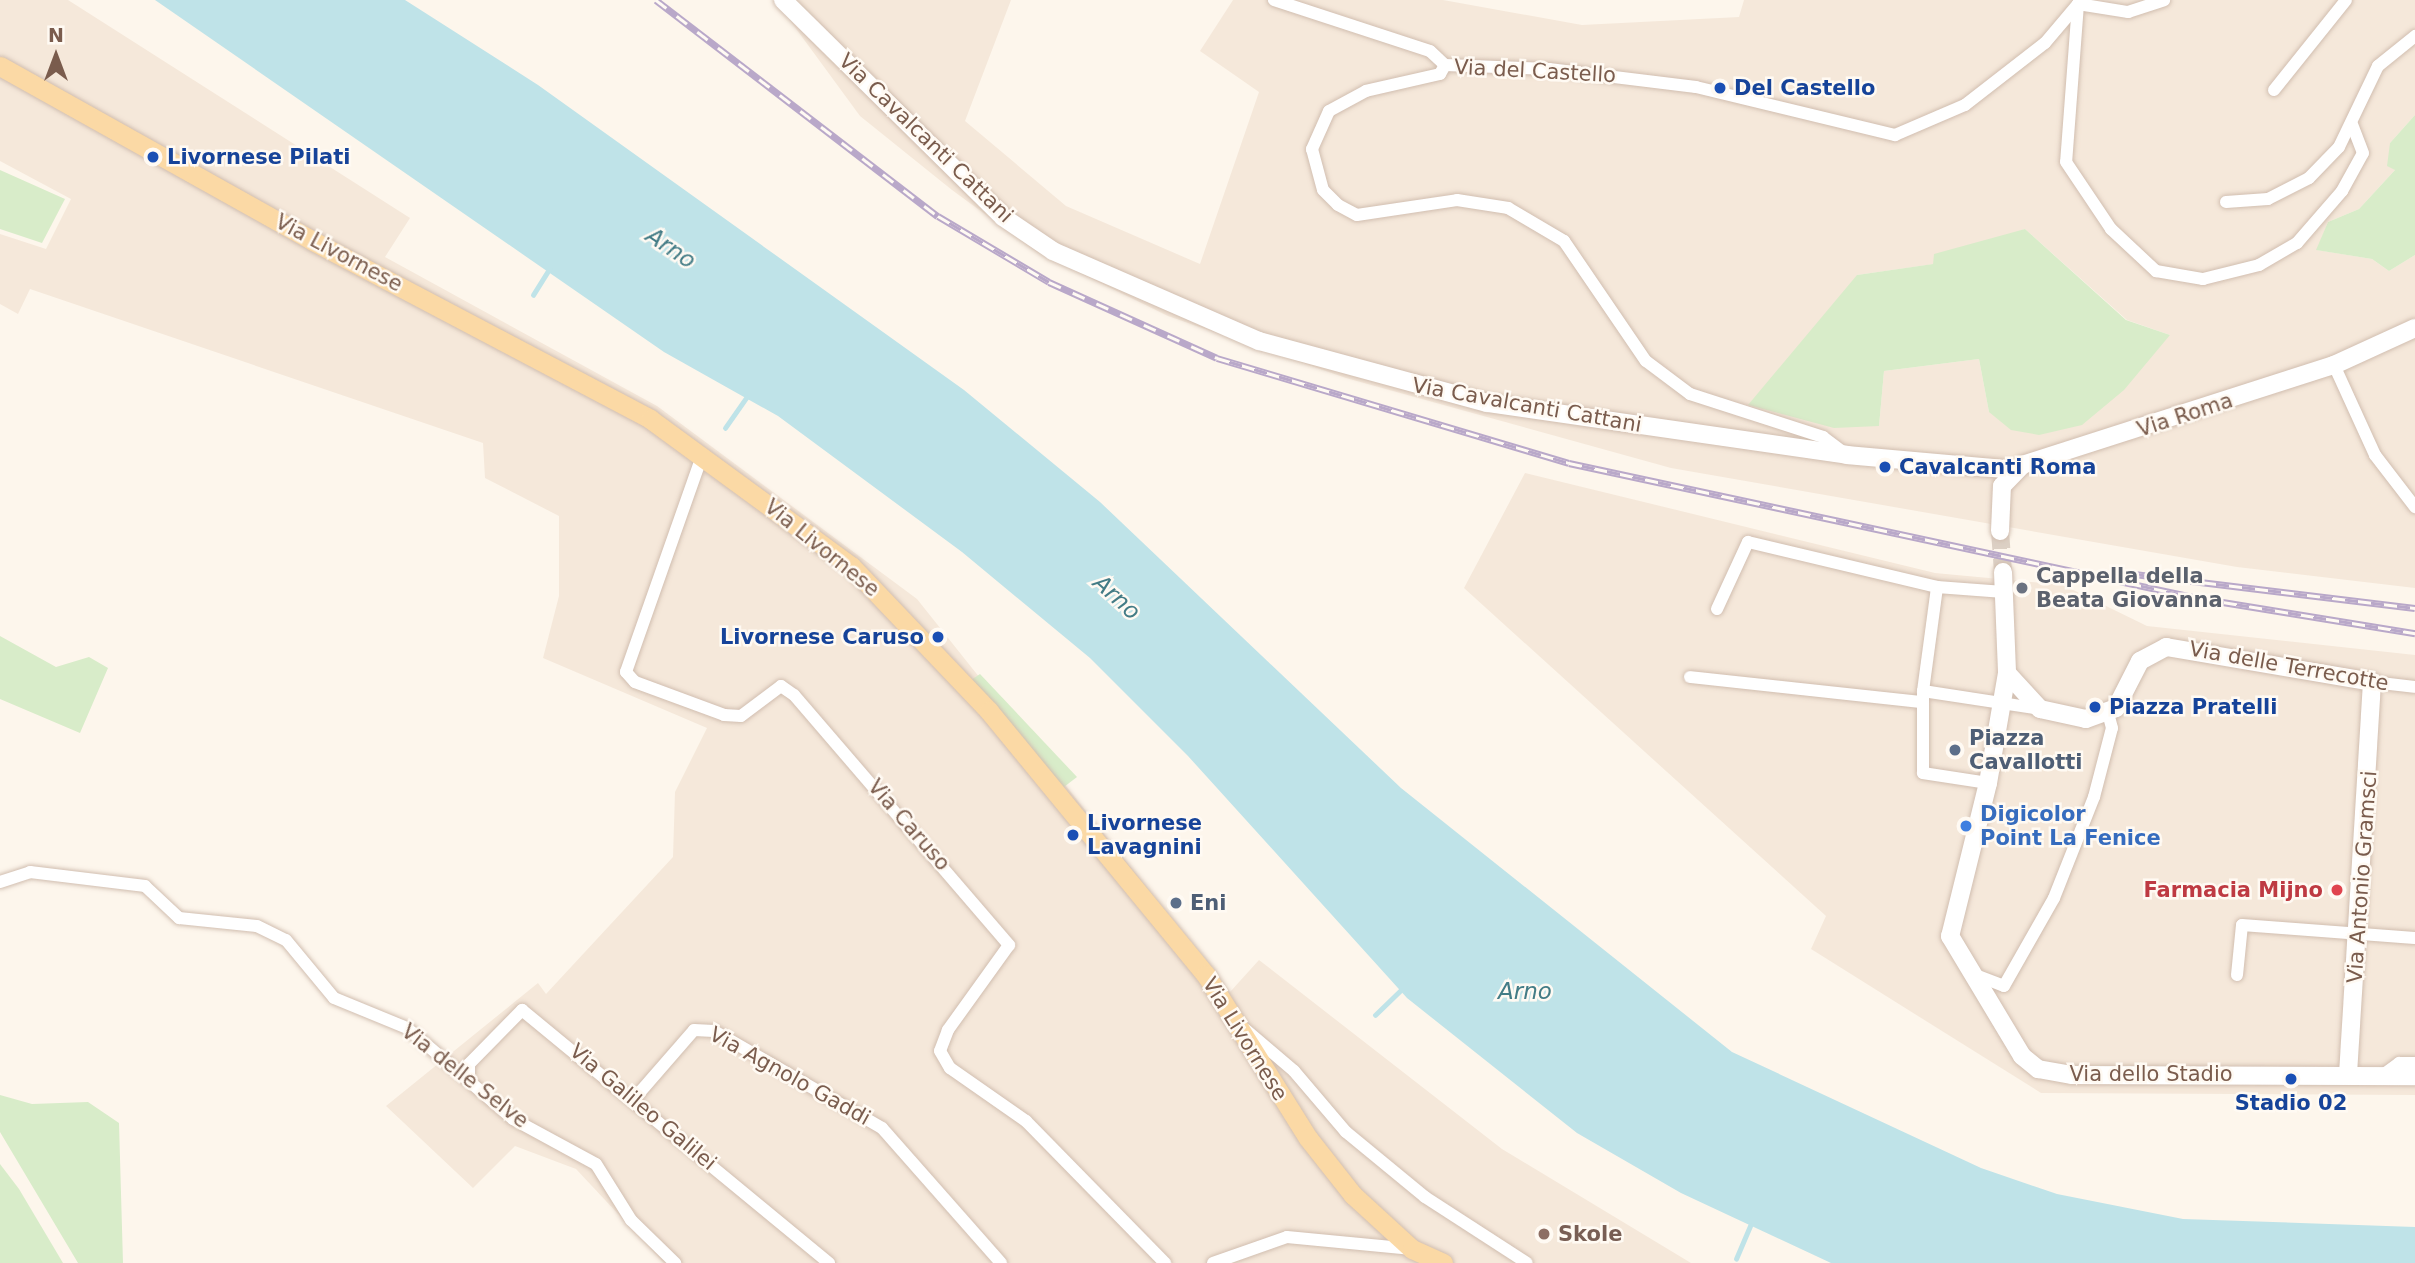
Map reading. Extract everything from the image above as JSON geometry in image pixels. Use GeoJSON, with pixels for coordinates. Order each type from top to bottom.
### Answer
{"type":"FeatureCollection","features":[{"type":"Feature","properties":{"kind":"main road","name":"Via Cavalcanti Cattani"},"geometry":{"type":"LineString","coordinates":[[783,0],[1003,217],[1053,251],[1151,299],[1352,371],[1487,403],[1847,455],[2015,470]]}},
{"type":"Feature","properties":{"kind":"main road","name":"Via Livornese"},"geometry":{"type":"LineString","coordinates":[[0,66],[313,241],[650,419],[851,566],[905,619],[1206,975],[1308,1138],[1353,1195],[1412,1249],[1443,1263]]}},
{"type":"Feature","properties":{"kind":"main road","name":"Via Roma"},"geometry":{"type":"LineString","coordinates":[[2015,470],[2334,365],[2415,327]]}},
{"type":"Feature","properties":{"kind":"main road"},"geometry":{"type":"LineString","coordinates":[[2000,531],[2000,492],[2015,470]]}},
{"type":"Feature","properties":{"kind":"main road"},"geometry":{"type":"LineString","coordinates":[[1988,783],[2007,673],[2003,572]]}},
{"type":"Feature","properties":{"kind":"main road","name":"Via delle Terrecotte"},"geometry":{"type":"LineString","coordinates":[[2108,713],[2132,673],[2152,652],[2179,648],[2372,682]]}},
{"type":"Feature","properties":{"kind":"main road"},"geometry":{"type":"LineString","coordinates":[[2007,673],[2040,709],[2086,719],[2108,713]]}},
{"type":"Feature","properties":{"kind":"main road","name":"Via Antonio Gramsci"},"geometry":{"type":"LineString","coordinates":[[2348,1072],[2372,682]]}},
{"type":"Feature","properties":{"kind":"main road","name":"Via dello Stadio"},"geometry":{"type":"LineString","coordinates":[[1988,783],[1950,936],[2022,1056],[2049,1073],[2348,1072],[2415,1076]]}},
{"type":"Feature","properties":{"kind":"street"},"geometry":{"type":"LineString","coordinates":[[1274,0],[1430,51],[1444,65]]}},
{"type":"Feature","properties":{"kind":"street"},"geometry":{"type":"LineString","coordinates":[[2164,0],[2128,12],[2078,2],[2066,162],[2111,229],[2156,271],[2203,279],[2259,265],[2297,243],[2342,191],[2363,153],[2352,125]]}},
{"type":"Feature","properties":{"kind":"street"},"geometry":{"type":"LineString","coordinates":[[2274,90],[2346,0]]}},
{"type":"Feature","properties":{"kind":"street","name":"Via del Castello"},"geometry":{"type":"LineString","coordinates":[[1847,455],[1824,437],[1689,394],[1646,360],[1564,241],[1508,208],[1457,200],[1357,215],[1338,205],[1323,190],[1312,149],[1329,111],[1366,91],[1440,74],[1444,65],[1549,69],[1696,87],[1895,135],[1965,105],[2045,43],[2078,2]]}},
{"type":"Feature","properties":{"kind":"street"},"geometry":{"type":"LineString","coordinates":[[2227,202],[2267,199],[2309,178],[2352,125],[2362,88],[2415,36]]}},
{"type":"Feature","properties":{"kind":"street"},"geometry":{"type":"LineString","coordinates":[[2334,365],[2375,455],[2415,507]]}},
{"type":"Feature","properties":{"kind":"street","name":"Via Caruso"},"geometry":{"type":"LineString","coordinates":[[702,456],[626,672],[635,682],[724,715],[741,716],[781,686],[794,695],[1009,945],[948,1030],[940,1051],[950,1068],[1027,1121],[1165,1263]]}},
{"type":"Feature","properties":{"kind":"street"},"geometry":{"type":"LineString","coordinates":[[1717,609],[1748,542],[1937,587],[2004,592]]}},
{"type":"Feature","properties":{"kind":"street"},"geometry":{"type":"LineString","coordinates":[[1937,587],[1922,696],[1923,773],[1988,783]]}},
{"type":"Feature","properties":{"kind":"street"},"geometry":{"type":"LineString","coordinates":[[1690,677],[2002,703],[2040,709]]}},
{"type":"Feature","properties":{"kind":"street","name":"Via delle Terrecotte"},"geometry":{"type":"LineString","coordinates":[[2372,682],[2415,687]]}},
{"type":"Feature","properties":{"kind":"street"},"geometry":{"type":"LineString","coordinates":[[1973,974],[2004,986],[2054,898],[2094,797],[2112,727],[2108,713]]}},
{"type":"Feature","properties":{"kind":"street","name":"Via delle Selve"},"geometry":{"type":"LineString","coordinates":[[0,882],[30,872],[145,886],[178,918],[268,930],[310,963],[334,998],[407,1028],[444,1065],[469,1076],[513,1119],[596,1164],[631,1220],[676,1263]]}},
{"type":"Feature","properties":{"kind":"street"},"geometry":{"type":"LineString","coordinates":[[2237,975],[2242,925],[2415,938]]}},
{"type":"Feature","properties":{"kind":"street","name":"Via Galileo Galilei"},"geometry":{"type":"LineString","coordinates":[[469,1076],[469,1064],[522,1010],[634,1099],[829,1263]]}},
{"type":"Feature","properties":{"kind":"street"},"geometry":{"type":"LineString","coordinates":[[1236,1021],[1294,1071],[1346,1132],[1425,1197],[1527,1263]]}},
{"type":"Feature","properties":{"kind":"street","name":"Via Agnolo Gaddi"},"geometry":{"type":"LineString","coordinates":[[634,1099],[694,1030],[714,1031],[882,1128],[1001,1263]]}},
{"type":"Feature","properties":{"kind":"street","name":"Via dello Stadio"},"geometry":{"type":"LineString","coordinates":[[2384,1074],[2399,1063],[2415,1063]]}},
{"type":"Feature","properties":{"kind":"street"},"geometry":{"type":"LineString","coordinates":[[1213,1263],[1287,1237],[1412,1249]]}},
{"type":"Feature","properties":{"kind":"shaded area"},"geometry":{"type":"Polygon","coordinates":[[[0,0],[68,0],[410,218],[385,257],[657,406],[917,599],[1230,992],[1259,960],[1502,1149],[1691,1263],[664,1263],[576,1169],[515,1146],[473,1188],[386,1106],[538,983],[546,994],[673,857],[675,792],[707,728],[543,658],[559,596],[559,516],[485,478],[483,443],[30,289],[18,314],[0,304],[0,234],[46,249],[71,199],[0,161],[0,0]]]}},
{"type":"Feature","properties":{"kind":"shaded area"},"geometry":{"type":"Polygon","coordinates":[[[775,0],[1011,0],[965,121],[1066,206],[1200,264],[1259,92],[1200,51],[1233,0],[1443,0],[1582,25],[1739,17],[1744,0],[2415,0],[2415,115],[2390,143],[2395,170],[2359,209],[2328,222],[2317,250],[2372,259],[2389,271],[2415,255],[2415,588],[2237,567],[1671,468],[1346,378],[1168,316],[1037,252],[952,190],[860,116],[775,0]],[[2025,229],[1934,264],[1857,275],[1879,426],[1884,371],[1979,359],[1989,412],[2170,335],[2127,320],[2025,229]]]}},
{"type":"Feature","properties":{"kind":"shaded area"},"geometry":{"type":"Polygon","coordinates":[[[1525,473],[1935,573],[2063,585],[2147,626],[2415,655],[2415,1095],[2041,1093],[1811,949],[1826,916],[1464,588],[1525,473]]]}},
{"type":"Feature","properties":{"kind":"green space"},"geometry":{"type":"Polygon","coordinates":[[[2415,115],[2415,255],[2389,271],[2372,259],[2316,250],[2328,222],[2359,209],[2395,170],[2387,166],[2390,143],[2415,115]]]}},
{"type":"Feature","properties":{"kind":"green space"},"geometry":{"type":"Polygon","coordinates":[[[0,170],[65,199],[42,243],[0,229],[0,170]]]}},
{"type":"Feature","properties":{"kind":"green space"},"geometry":{"type":"Polygon","coordinates":[[[2025,229],[2126,320],[2170,335],[2124,390],[2082,425],[2039,435],[2011,430],[1989,412],[1979,359],[1884,371],[1879,426],[1834,428],[1748,405],[1857,275],[1933,264],[1934,254],[2025,229]]]}},
{"type":"Feature","properties":{"kind":"green space"},"geometry":{"type":"Polygon","coordinates":[[[0,636],[56,667],[89,657],[108,668],[80,733],[0,699],[0,636]]]}},
{"type":"Feature","properties":{"kind":"green space"},"geometry":{"type":"Polygon","coordinates":[[[980,674],[1077,777],[1060,790],[971,680],[980,674]]]}},
{"type":"Feature","properties":{"kind":"green space"},"geometry":{"type":"Polygon","coordinates":[[[0,1095],[32,1104],[88,1102],[119,1123],[123,1263],[78,1263],[0,1132],[0,1095]]]}},
{"type":"Feature","properties":{"kind":"green space"},"geometry":{"type":"Polygon","coordinates":[[[0,1164],[19,1189],[63,1263],[0,1263],[0,1164]]]}},
{"type":"Feature","properties":{"kind":"water","name":"Arno"},"geometry":{"type":"Polygon","coordinates":[[[155,0],[405,0],[538,85],[964,390],[1100,502],[1401,788],[1732,1052],[1981,1168],[2057,1194],[2183,1219],[2415,1227],[2415,1263],[1831,1263],[1681,1193],[1577,1133],[1407,998],[1188,756],[1090,658],[962,552],[778,416],[664,352],[155,0]]]}},
{"type":"Feature","properties":{"kind":"waterway"},"geometry":{"type":"LineString","coordinates":[[533,295],[549,269]]}},
{"type":"Feature","properties":{"kind":"waterway"},"geometry":{"type":"LineString","coordinates":[[725,428],[746,398]]}},
{"type":"Feature","properties":{"kind":"waterway"},"geometry":{"type":"LineString","coordinates":[[1375,1015],[1400,991]]}},
{"type":"Feature","properties":{"kind":"waterway"},"geometry":{"type":"LineString","coordinates":[[1736,1259],[1750,1226]]}},
{"type":"Feature","properties":{"kind":"tunnel"},"geometry":{"type":"LineString","coordinates":[[2000,531],[2003,572]]}},
{"type":"Feature","properties":{"kind":"railway"},"geometry":{"type":"LineString","coordinates":[[656,0],[938,216],[1049,282],[1217,358],[1569,463],[2198,598],[2415,633]]}},
{"type":"Feature","properties":{"kind":"railway"},"geometry":{"type":"LineString","coordinates":[[2126,573],[2415,608]]}},
{"type":"Feature","properties":{"kind":"place","name":"Del Castello"},"geometry":{"type":"Point","coordinates":[1720,88]}},
{"type":"Feature","properties":{"kind":"place","name":"Livornese Pilati"},"geometry":{"type":"Point","coordinates":[153,157]}},
{"type":"Feature","properties":{"kind":"place","name":"Cavalcanti Roma"},"geometry":{"type":"Point","coordinates":[1885,467]}},
{"type":"Feature","properties":{"kind":"place","name":"Cappella della Beata Giovanna"},"geometry":{"type":"Point","coordinates":[2022,588]}},
{"type":"Feature","properties":{"kind":"place","name":"Livornese Caruso"},"geometry":{"type":"Point","coordinates":[938,637]}},
{"type":"Feature","properties":{"kind":"place","name":"Piazza Pratelli"},"geometry":{"type":"Point","coordinates":[2095,707]}},
{"type":"Feature","properties":{"kind":"place","name":"Piazza Cavallotti"},"geometry":{"type":"Point","coordinates":[1955,750]}},
{"type":"Feature","properties":{"kind":"place","name":"Digicolor Point La Fenice"},"geometry":{"type":"Point","coordinates":[1966,826]}},
{"type":"Feature","properties":{"kind":"place","name":"Livornese Lavagnini"},"geometry":{"type":"Point","coordinates":[1073,835]}},
{"type":"Feature","properties":{"kind":"place","name":"Farmacia Mijno"},"geometry":{"type":"Point","coordinates":[2337,890]}},
{"type":"Feature","properties":{"kind":"place","name":"Eni"},"geometry":{"type":"Point","coordinates":[1176,903]}},
{"type":"Feature","properties":{"kind":"place","name":"Stadio 02"},"geometry":{"type":"Point","coordinates":[2291,1079]}},
{"type":"Feature","properties":{"kind":"place","name":"Skole"},"geometry":{"type":"Point","coordinates":[1544,1234]}}]}
